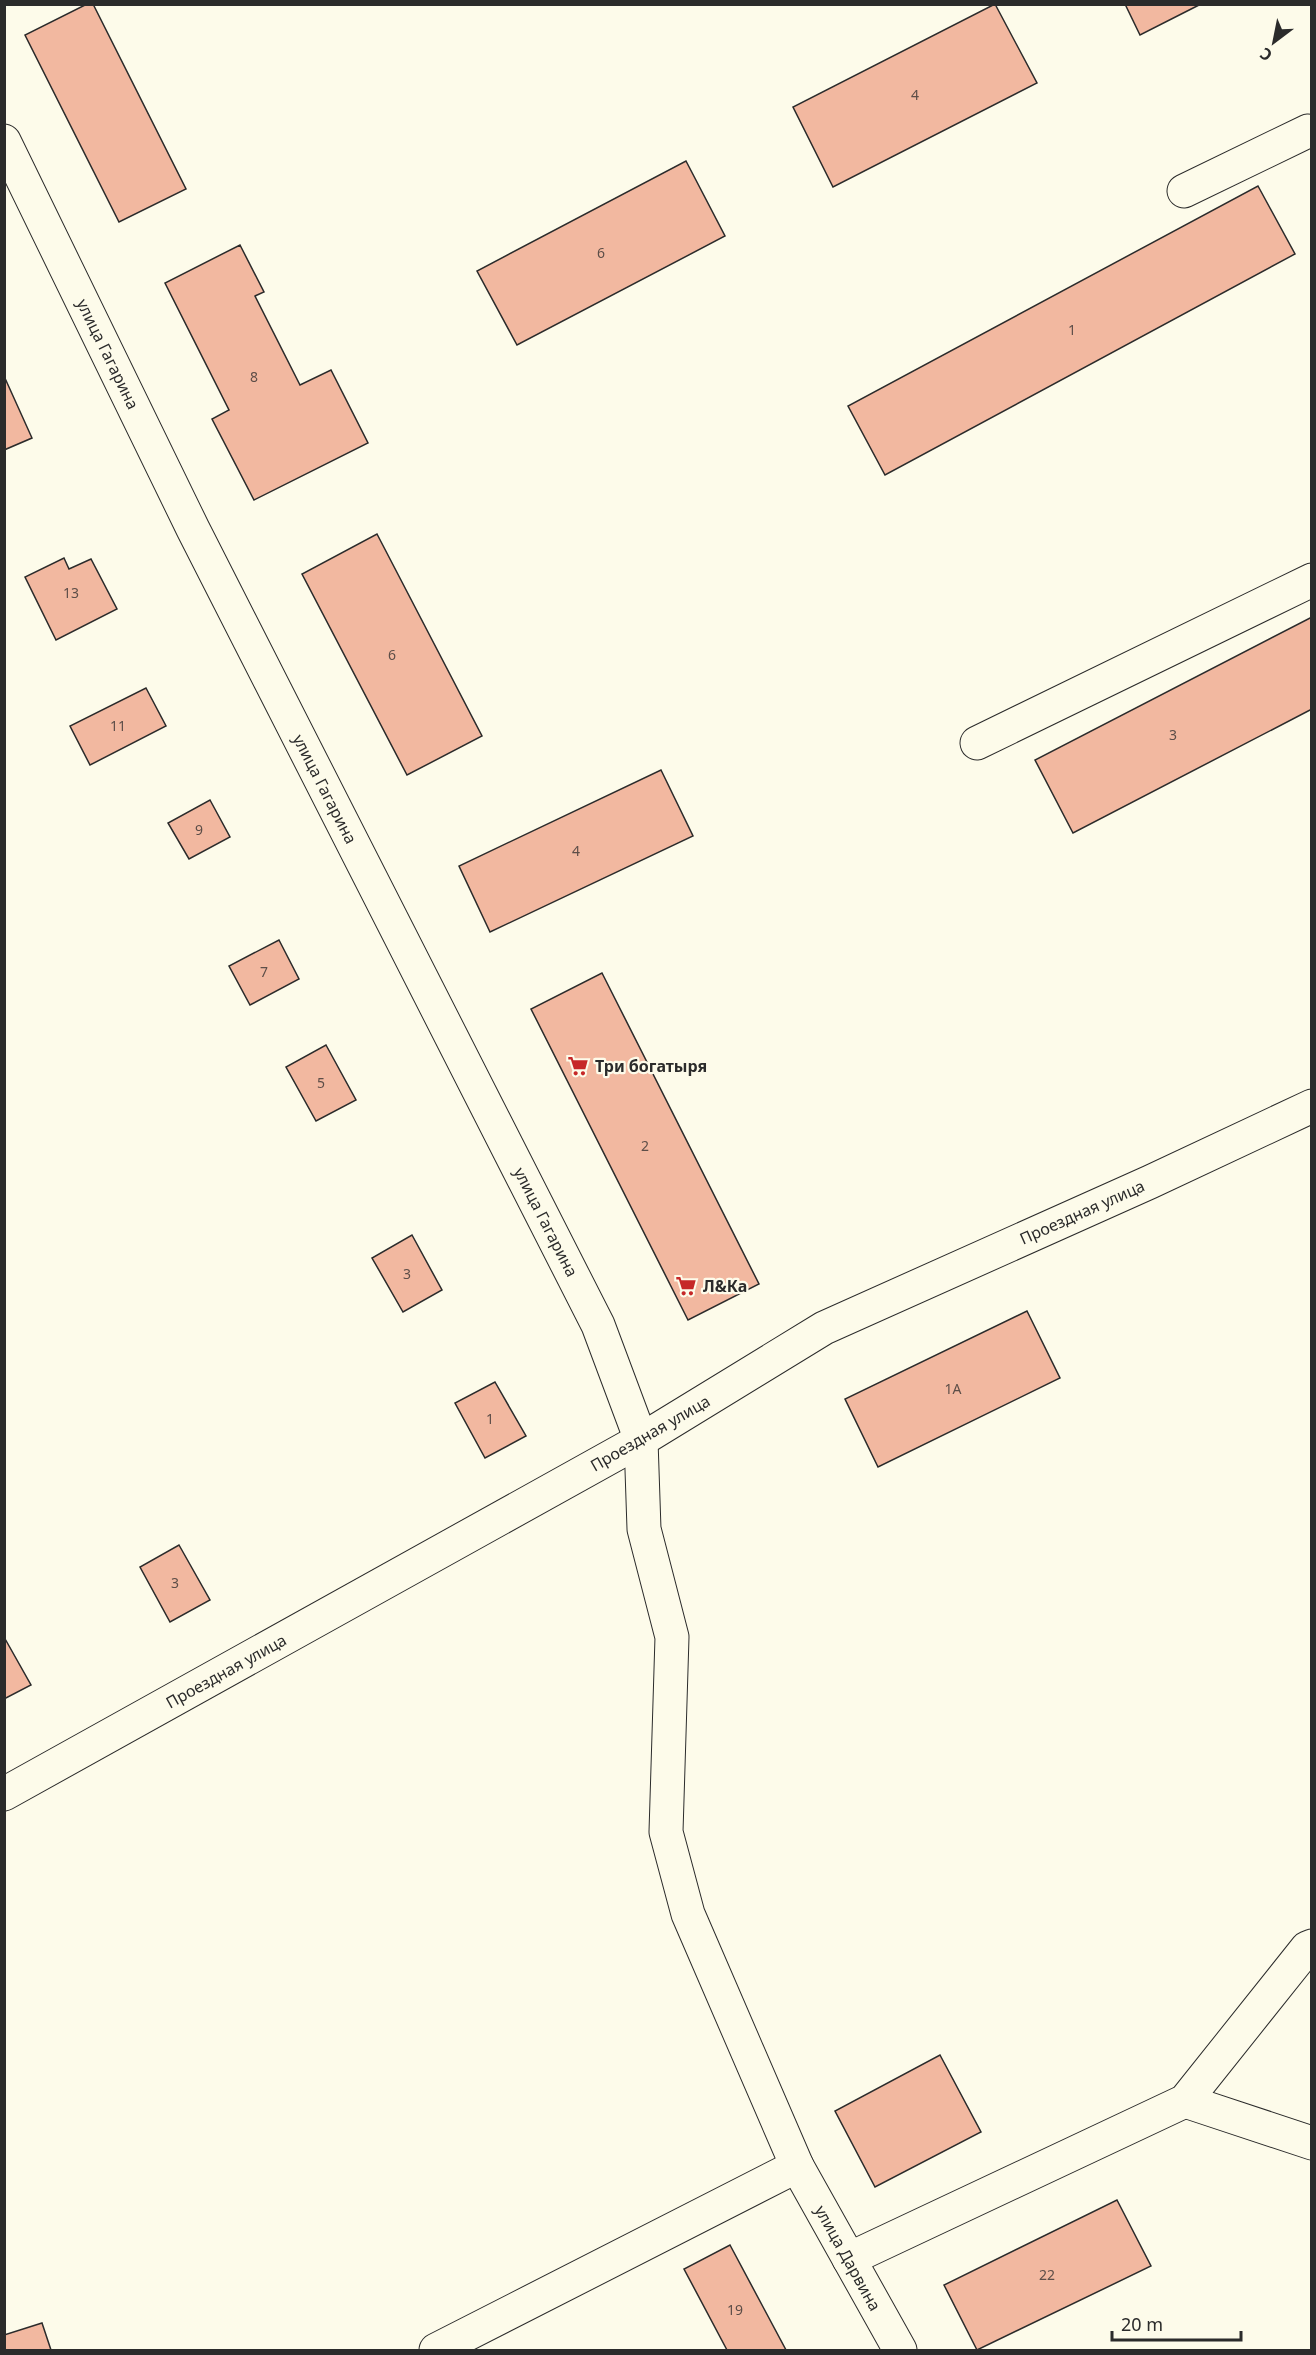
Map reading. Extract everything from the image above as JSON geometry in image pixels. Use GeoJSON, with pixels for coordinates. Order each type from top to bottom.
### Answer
{"type":"FeatureCollection","features":[{"type":"Feature","properties":{"kind":"street"},"geometry":{"type":"LineString","coordinates":[[1184,191],[1308,131]]}},
{"type":"Feature","properties":{"kind":"street","name":"улица Гагарина"},"geometry":{"type":"LineString","coordinates":[[4,141],[193,529],[598,1325],[641,1440],[644,1530],[672,1637],[666,1832],[688,1914],[797,2166]]}},
{"type":"Feature","properties":{"kind":"street"},"geometry":{"type":"LineString","coordinates":[[977,743],[1311,580]]}},
{"type":"Feature","properties":{"kind":"street","name":"Проездная улица"},"geometry":{"type":"LineString","coordinates":[[4,1794],[641,1440],[824,1328],[1150,1182],[1311,1106]]}},
{"type":"Feature","properties":{"kind":"street"},"geometry":{"type":"LineString","coordinates":[[849,2259],[1185,2101],[1307,1948],[1311,1946]]}},
{"type":"Feature","properties":{"kind":"street"},"geometry":{"type":"LineString","coordinates":[[1185,2101],[1311,2143]]}},
{"type":"Feature","properties":{"kind":"street"},"geometry":{"type":"LineString","coordinates":[[436,2350],[797,2166]]}},
{"type":"Feature","properties":{"kind":"street","name":"улица Дарвина"},"geometry":{"type":"LineString","coordinates":[[797,2166],[900,2350]]}},
{"type":"Feature","properties":{"kind":"building"},"geometry":{"type":"Polygon","coordinates":[[[87,4],[93,4],[186,189],[119,222],[25,35],[87,4]]]}},
{"type":"Feature","properties":{"kind":"building"},"geometry":{"type":"Polygon","coordinates":[[[995,4],[1037,83],[833,187],[793,107],[995,4]]]}},
{"type":"Feature","properties":{"kind":"building"},"geometry":{"type":"Polygon","coordinates":[[[1125,4],[1201,4],[1140,35],[1125,4]]]}},
{"type":"Feature","properties":{"kind":"building"},"geometry":{"type":"Polygon","coordinates":[[[686,161],[725,236],[517,345],[477,271],[686,161]]]}},
{"type":"Feature","properties":{"kind":"building"},"geometry":{"type":"Polygon","coordinates":[[[1258,186],[1295,254],[885,475],[848,406],[1258,186]]]}},
{"type":"Feature","properties":{"kind":"building"},"geometry":{"type":"Polygon","coordinates":[[[240,245],[264,292],[255,296],[300,385],[331,370],[368,443],[254,500],[212,419],[229,410],[165,283],[240,245]]]}},
{"type":"Feature","properties":{"kind":"building"},"geometry":{"type":"Polygon","coordinates":[[[4,376],[32,438],[4,450],[4,376]]]}},
{"type":"Feature","properties":{"kind":"building"},"geometry":{"type":"Polygon","coordinates":[[[377,534],[482,736],[407,775],[302,574],[377,534]]]}},
{"type":"Feature","properties":{"kind":"building"},"geometry":{"type":"Polygon","coordinates":[[[64,558],[69,569],[91,559],[117,609],[56,640],[25,577],[64,558]]]}},
{"type":"Feature","properties":{"kind":"building"},"geometry":{"type":"Polygon","coordinates":[[[1312,617],[1312,709],[1073,833],[1035,760],[1312,617]]]}},
{"type":"Feature","properties":{"kind":"building"},"geometry":{"type":"Polygon","coordinates":[[[146,688],[166,726],[90,765],[70,726],[146,688]]]}},
{"type":"Feature","properties":{"kind":"building"},"geometry":{"type":"Polygon","coordinates":[[[661,770],[693,836],[490,932],[459,866],[661,770]]]}},
{"type":"Feature","properties":{"kind":"building"},"geometry":{"type":"Polygon","coordinates":[[[210,800],[230,837],[189,859],[168,823],[210,800]]]}},
{"type":"Feature","properties":{"kind":"building"},"geometry":{"type":"Polygon","coordinates":[[[279,940],[299,979],[250,1005],[229,966],[279,940]]]}},
{"type":"Feature","properties":{"kind":"building"},"geometry":{"type":"Polygon","coordinates":[[[602,973],[759,1284],[688,1320],[531,1009],[602,973]]]}},
{"type":"Feature","properties":{"kind":"building"},"geometry":{"type":"Polygon","coordinates":[[[326,1045],[356,1100],[316,1121],[286,1067],[326,1045]]]}},
{"type":"Feature","properties":{"kind":"building"},"geometry":{"type":"Polygon","coordinates":[[[412,1235],[442,1290],[403,1312],[372,1258],[412,1235]]]}},
{"type":"Feature","properties":{"kind":"building"},"geometry":{"type":"Polygon","coordinates":[[[1027,1311],[1060,1378],[878,1467],[845,1399],[1027,1311]]]}},
{"type":"Feature","properties":{"kind":"building"},"geometry":{"type":"Polygon","coordinates":[[[495,1382],[526,1436],[485,1458],[455,1403],[495,1382]]]}},
{"type":"Feature","properties":{"kind":"building"},"geometry":{"type":"Polygon","coordinates":[[[179,1545],[210,1600],[170,1622],[140,1567],[179,1545]]]}},
{"type":"Feature","properties":{"kind":"building"},"geometry":{"type":"Polygon","coordinates":[[[4,1637],[31,1685],[4,1699],[4,1637]]]}},
{"type":"Feature","properties":{"kind":"building"},"geometry":{"type":"Polygon","coordinates":[[[940,2055],[981,2132],[875,2187],[835,2111],[940,2055]]]}},
{"type":"Feature","properties":{"kind":"building"},"geometry":{"type":"Polygon","coordinates":[[[1117,2200],[1151,2266],[977,2350],[944,2285],[1117,2200]]]}},
{"type":"Feature","properties":{"kind":"building"},"geometry":{"type":"Polygon","coordinates":[[[730,2245],[786,2350],[727,2350],[684,2269],[730,2245]]]}},
{"type":"Feature","properties":{"kind":"building"},"geometry":{"type":"Polygon","coordinates":[[[42,2323],[51,2350],[4,2350],[4,2335],[42,2323]]]}},
{"type":"Feature","properties":{"kind":"place","name":"Три богатыря"},"geometry":{"type":"Point","coordinates":[578,1066]}},
{"type":"Feature","properties":{"kind":"place","name":"Л&Ка"},"geometry":{"type":"Point","coordinates":[686,1286]}}]}
